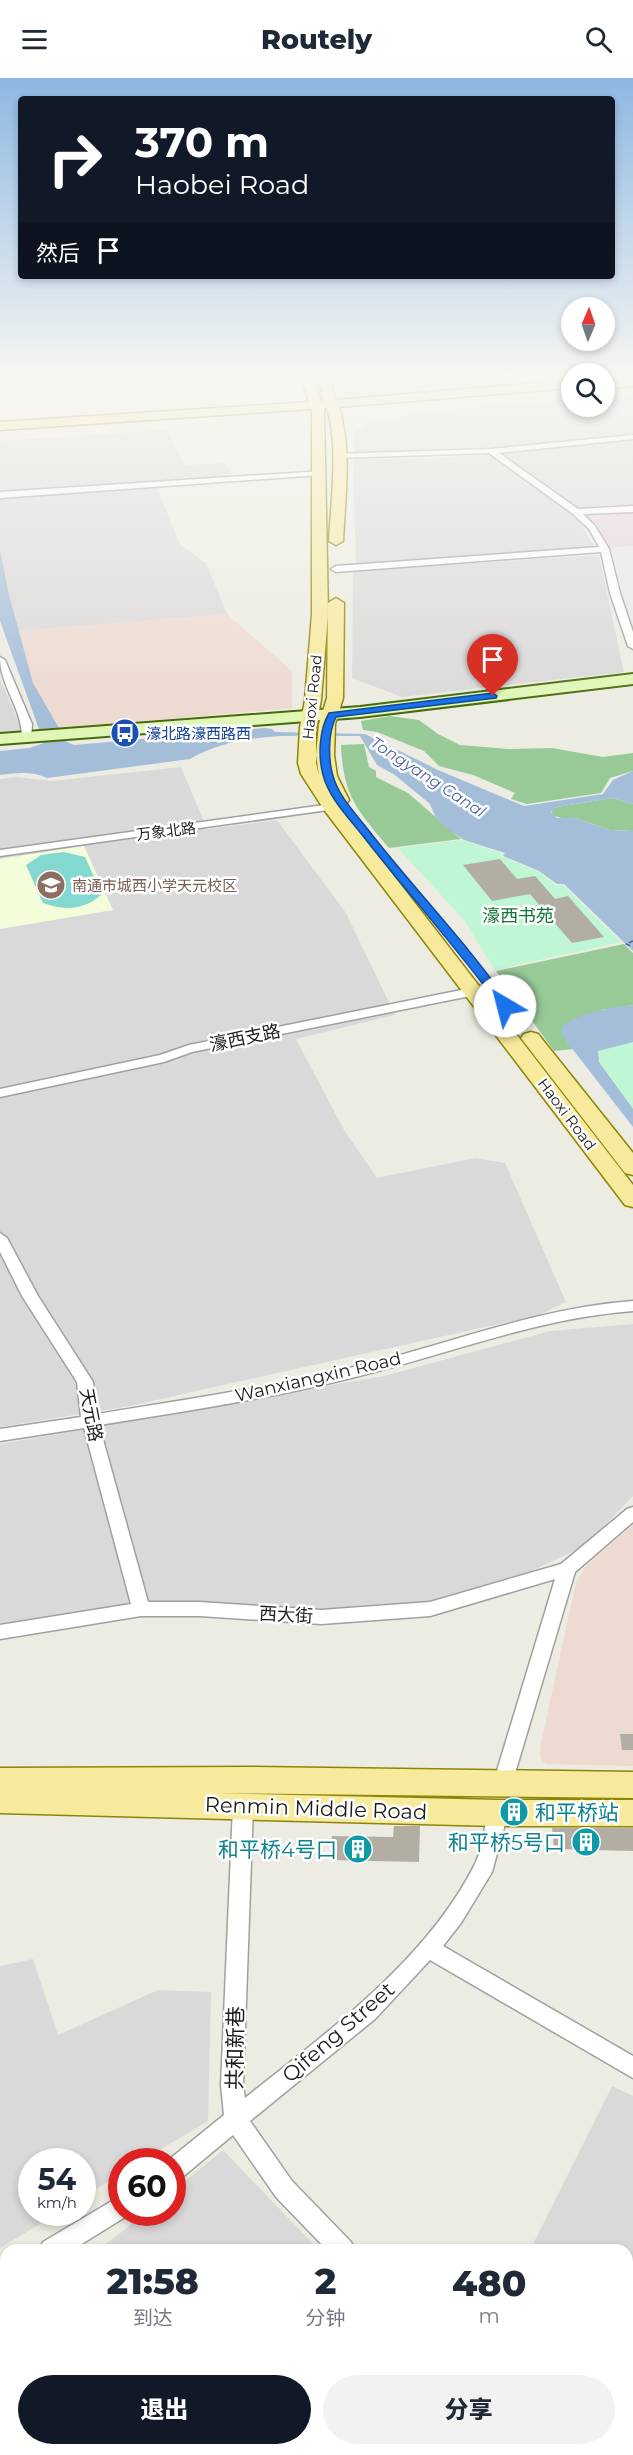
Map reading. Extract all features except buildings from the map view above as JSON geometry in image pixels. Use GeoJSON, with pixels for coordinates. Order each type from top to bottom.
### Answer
{"type":"FeatureCollection","features":[{"type":"Feature","properties":{"kind":"main road","name":"Haoxi Road"},"geometry":{"type":"LineString","coordinates":[[320,486],[320,614],[309,725],[310,774],[331,807],[633,1168]]}},
{"type":"Feature","properties":{"kind":"main road","name":"Haoxi Road"},"geometry":{"type":"LineString","coordinates":[[338,486],[331,716],[325,755],[328,776],[337,795],[483,989],[633,1200]]}},
{"type":"Feature","properties":{"kind":"main road","name":"Renmin Middle Road"},"geometry":{"type":"LineString","coordinates":[[0,1781],[253,1780],[500,1799],[633,1813]]}},
{"type":"Feature","properties":{"kind":"main road","name":"Renmin Middle Road"},"geometry":{"type":"LineString","coordinates":[[0,1800],[243,1806],[500,1799],[633,1785]]}},
{"type":"Feature","properties":{"kind":"street"},"geometry":{"type":"LineString","coordinates":[[0,495],[132,486]]}},
{"type":"Feature","properties":{"kind":"street"},"geometry":{"type":"LineString","coordinates":[[540,486],[576,512],[592,528],[605,549],[615,593],[633,646]]}},
{"type":"Feature","properties":{"kind":"street"},"geometry":{"type":"LineString","coordinates":[[576,512],[633,509]]}},
{"type":"Feature","properties":{"kind":"street"},"geometry":{"type":"LineString","coordinates":[[336,580],[605,549]]}},
{"type":"Feature","properties":{"kind":"street"},"geometry":{"type":"LineString","coordinates":[[0,660],[31,736]]}},
{"type":"Feature","properties":{"kind":"street"},"geometry":{"type":"LineString","coordinates":[[0,739],[177,725],[309,725],[331,716],[633,676]]}},
{"type":"Feature","properties":{"kind":"street","name":"万象北路"},"geometry":{"type":"LineString","coordinates":[[0,853],[331,807]]}},
{"type":"Feature","properties":{"kind":"street","name":"濠西支路"},"geometry":{"type":"LineString","coordinates":[[0,1092],[164,1058],[189,1049],[483,989]]}},
{"type":"Feature","properties":{"kind":"street","name":"天元路"},"geometry":{"type":"LineString","coordinates":[[0,1238],[30,1296],[85,1382],[90,1421],[141,1609]]}},
{"type":"Feature","properties":{"kind":"street","name":"Wanxiangxin Road"},"geometry":{"type":"LineString","coordinates":[[0,1435],[264,1392],[360,1370],[554,1317],[633,1306]]}},
{"type":"Feature","properties":{"kind":"street"},"geometry":{"type":"LineString","coordinates":[[567,1569],[633,1513]]}},
{"type":"Feature","properties":{"kind":"street","name":"西大街"},"geometry":{"type":"LineString","coordinates":[[0,1632],[141,1609],[200,1609],[321,1617],[430,1609],[567,1569]]}},
{"type":"Feature","properties":{"kind":"street","name":"Qifeng Street"},"geometry":{"type":"LineString","coordinates":[[186,2160],[367,2012],[454,1917],[485,1866],[500,1799],[567,1569]]}},
{"type":"Feature","properties":{"kind":"street","name":"共和新巷"},"geometry":{"type":"LineString","coordinates":[[243,1806],[232,2085],[236,2120],[284,2189],[337,2244]]}},
{"type":"Feature","properties":{"kind":"street"},"geometry":{"type":"LineString","coordinates":[[428,1948],[633,2068]]}},
{"type":"Feature","properties":{"kind":"street"},"geometry":{"type":"LineString","coordinates":[[61,2244],[108,2215]]}},
{"type":"Feature","properties":{"kind":"shaded area"},"geometry":{"type":"Polygon","coordinates":[[[0,486],[156,486],[180,545],[206,563],[227,614],[8,632],[0,604],[0,486]]]}},
{"type":"Feature","properties":{"kind":"shaded area"},"geometry":{"type":"Polygon","coordinates":[[[354,486],[537,486],[563,504],[541,486],[633,486],[633,507],[573,511],[595,548],[356,565],[354,486]]]}},
{"type":"Feature","properties":{"kind":"shaded area"},"geometry":{"type":"Polygon","coordinates":[[[633,513],[633,546],[610,548],[596,524],[584,515],[633,513]]]}},
{"type":"Feature","properties":{"kind":"shaded area"},"geometry":{"type":"Polygon","coordinates":[[[633,546],[633,629],[610,548],[633,546]]]}},
{"type":"Feature","properties":{"kind":"shaded area"},"geometry":{"type":"Polygon","coordinates":[[[599,555],[624,672],[402,697],[352,678],[353,571],[599,555]]]}},
{"type":"Feature","properties":{"kind":"shaded area"},"geometry":{"type":"Polygon","coordinates":[[[227,614],[292,671],[292,708],[56,729],[8,632],[227,614]]]}},
{"type":"Feature","properties":{"kind":"shaded area"},"geometry":{"type":"Polygon","coordinates":[[[0,679],[24,734],[0,735],[0,679]]]}},
{"type":"Feature","properties":{"kind":"shaded area"},"geometry":{"type":"Polygon","coordinates":[[[181,767],[207,829],[277,820],[346,913],[395,1015],[296,1039],[344,1130],[377,1178],[475,1158],[505,1163],[566,1302],[539,1315],[130,1406],[0,1427],[0,779],[16,777],[52,781],[181,767]]]}},
{"type":"Feature","properties":{"kind":"shaded area","name":"南通市城西小学天元校区"},"geometry":{"type":"Polygon","coordinates":[[[84,846],[113,910],[0,929],[0,859],[84,846]]]}},
{"type":"Feature","properties":{"kind":"shaded area"},"geometry":{"type":"Polygon","coordinates":[[[64,852],[85,857],[102,894],[82,906],[67,908],[43,903],[26,865],[41,855],[64,852]]]}},
{"type":"Feature","properties":{"kind":"shaded area"},"geometry":{"type":"Polygon","coordinates":[[[633,1324],[633,1496],[586,1545],[513,1580],[388,1615],[141,1610],[0,1636],[0,1444],[384,1376],[550,1331],[633,1324]]]}},
{"type":"Feature","properties":{"kind":"shaded area"},"geometry":{"type":"Polygon","coordinates":[[[633,1525],[633,1766],[546,1764],[540,1758],[540,1748],[576,1582],[586,1566],[633,1525]]]}},
{"type":"Feature","properties":{"kind":"shaded area"},"geometry":{"type":"Polygon","coordinates":[[[33,1959],[58,2035],[158,1990],[211,1992],[208,2121],[163,2148],[108,2148],[108,2182],[96,2189],[96,2148],[18,2148],[18,2226],[36,2226],[7,2244],[0,2244],[0,1966],[33,1959]]]}},
{"type":"Feature","properties":{"kind":"shaded area"},"geometry":{"type":"Polygon","coordinates":[[[612,2086],[633,2096],[633,2244],[533,2244],[612,2086]]]}},
{"type":"Feature","properties":{"kind":"shaded area"},"geometry":{"type":"Polygon","coordinates":[[[223,2150],[313,2244],[106,2244],[129,2226],[186,2226],[186,2180],[223,2150]]]}},
{"type":"Feature","properties":{"kind":"green space"},"geometry":{"type":"Polygon","coordinates":[[[390,716],[419,720],[438,734],[460,745],[509,749],[552,748],[603,757],[633,753],[633,771],[610,778],[601,793],[527,804],[511,799],[515,793],[473,775],[439,766],[424,751],[377,732],[363,730],[361,721],[390,716]]]}},
{"type":"Feature","properties":{"kind":"green space"},"geometry":{"type":"Polygon","coordinates":[[[364,744],[369,767],[376,771],[376,777],[408,793],[461,839],[389,848],[360,812],[345,777],[341,745],[364,744]]]}},
{"type":"Feature","properties":{"kind":"green space"},"geometry":{"type":"Polygon","coordinates":[[[612,798],[633,804],[633,831],[610,830],[575,818],[565,819],[551,815],[553,809],[557,807],[612,798]]]}},
{"type":"Feature","properties":{"kind":"green space","name":"濠西书苑"},"geometry":{"type":"Polygon","coordinates":[[[462,840],[503,854],[500,856],[539,872],[555,885],[563,885],[621,942],[495,970],[464,920],[398,848],[462,840]]]}},
{"type":"Feature","properties":{"kind":"green space"},"geometry":{"type":"Polygon","coordinates":[[[624,944],[633,953],[633,1005],[601,1010],[567,1042],[573,1049],[554,1051],[496,971],[624,944]]]}},
{"type":"Feature","properties":{"kind":"green space"},"geometry":{"type":"Polygon","coordinates":[[[633,1042],[633,1109],[599,1062],[598,1050],[633,1042]]]}},
{"type":"Feature","properties":{"kind":"water","name":"Tongyang Canal"},"geometry":{"type":"Polygon","coordinates":[[[0,550],[9,595],[33,683],[67,742],[74,745],[264,728],[275,732],[365,734],[438,770],[524,806],[603,794],[613,780],[633,771],[633,804],[612,798],[557,807],[551,812],[557,818],[575,818],[610,830],[633,831],[633,951],[564,884],[557,884],[539,871],[503,856],[505,853],[464,840],[447,828],[437,820],[430,804],[395,775],[377,765],[360,736],[251,739],[230,743],[190,759],[47,778],[30,773],[0,775],[0,751],[29,748],[44,743],[0,621],[0,550]]]}},
{"type":"Feature","properties":{"kind":"water"},"geometry":{"type":"Polygon","coordinates":[[[633,1005],[633,1042],[598,1051],[599,1062],[633,1109],[633,1127],[561,1031],[563,1026],[588,1014],[633,1005]]]}},
{"type":"Feature","properties":{"kind":"ferry route"},"geometry":{"type":"LineString","coordinates":[[633,941],[626,944],[633,947]]}},
{"type":"Feature","properties":{"kind":"place","name":"濠北路濠西路西"},"geometry":{"type":"Point","coordinates":[125,733]}},
{"type":"Feature","properties":{"kind":"place","name":"南通市城西小学天元校区"},"geometry":{"type":"Point","coordinates":[51,885]}},
{"type":"Feature","properties":{"kind":"place","name":"和平桥站"},"geometry":{"type":"Point","coordinates":[514,1812]}},
{"type":"Feature","properties":{"kind":"place","name":"和平桥5号口"},"geometry":{"type":"Point","coordinates":[586,1842]}},
{"type":"Feature","properties":{"kind":"place","name":"和平桥4号口"},"geometry":{"type":"Point","coordinates":[358,1849]}},
{"type":"Feature","properties":{"kind":"route"},"geometry":{"type":"LineString","coordinates":[[493,696],[332,715],[327,724],[325,755],[328,776],[337,795],[395,870],[476,966],[505,1006]]}}]}
